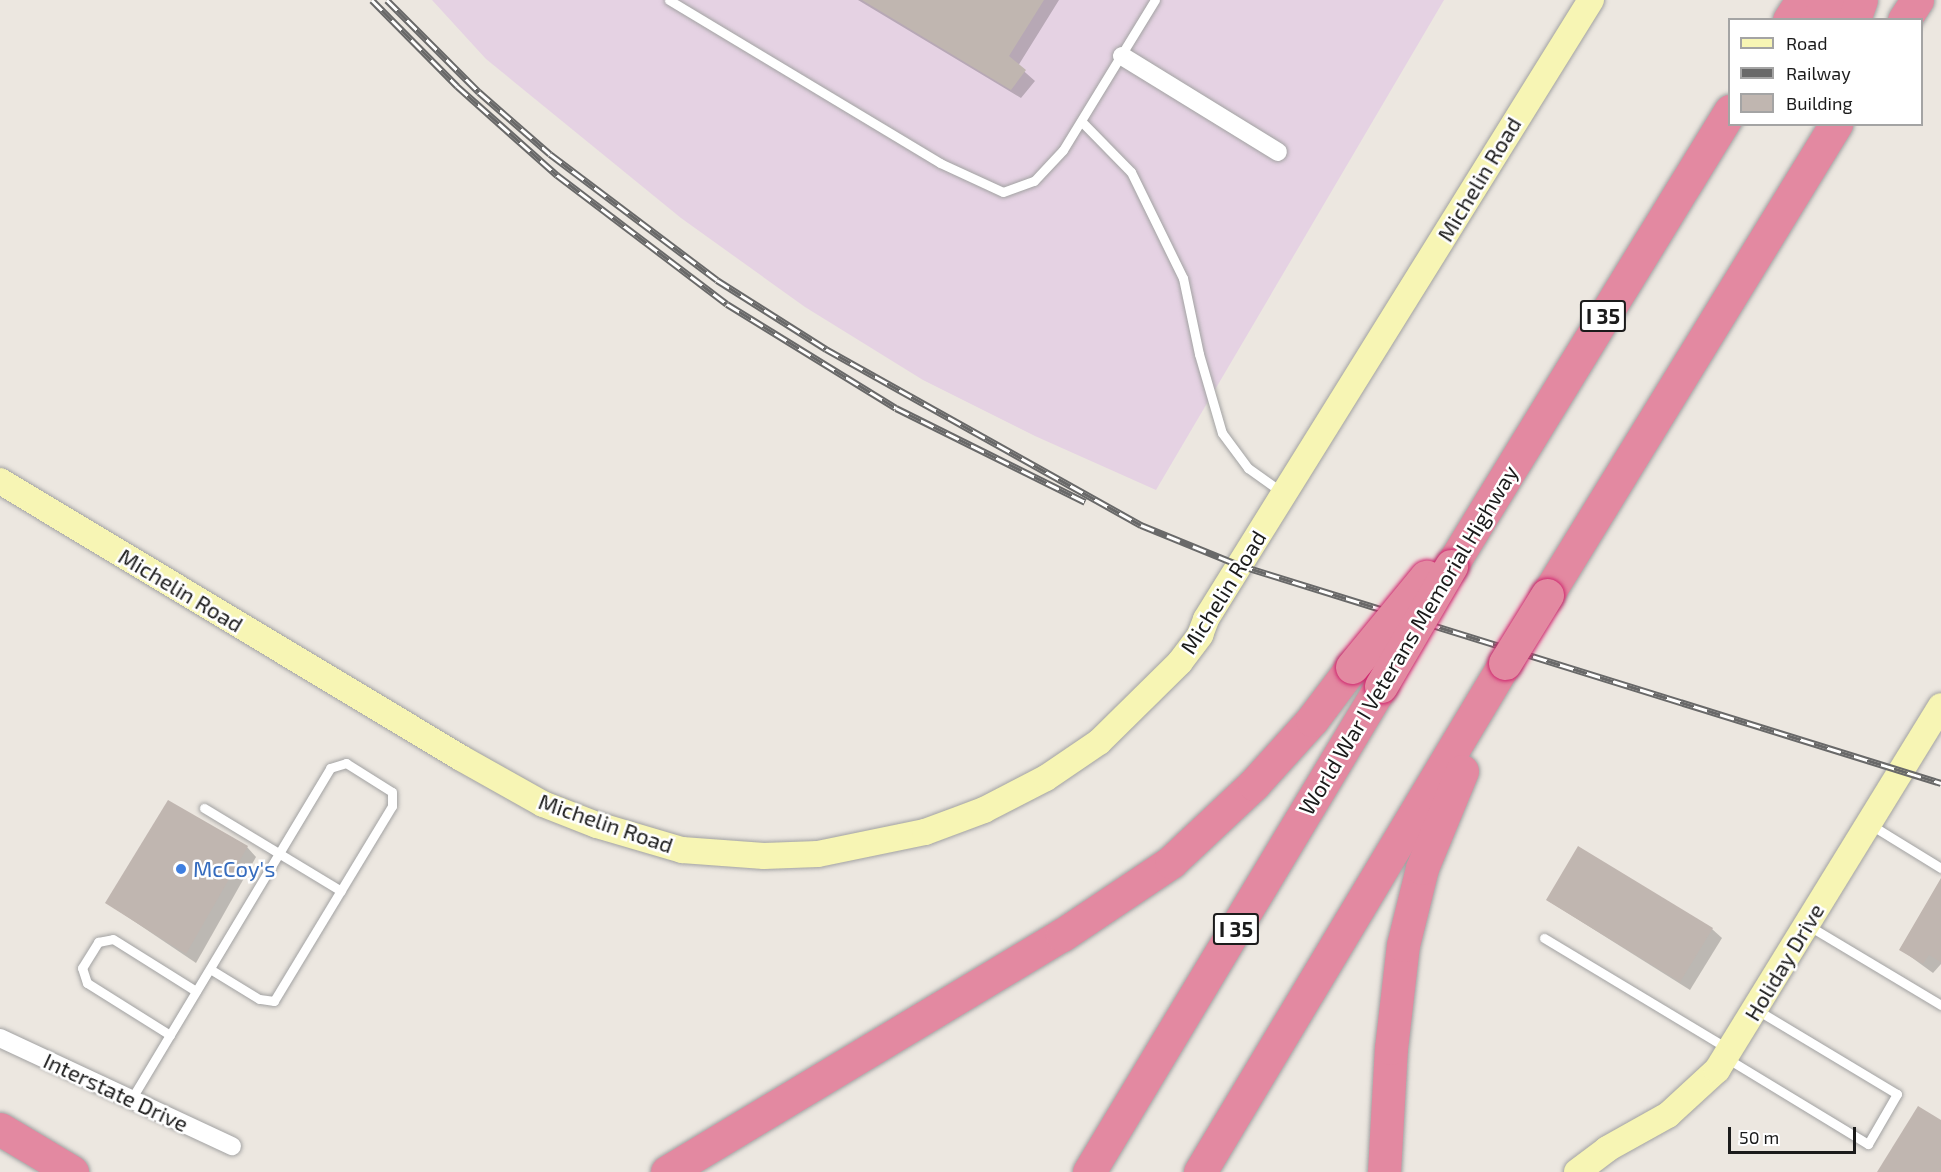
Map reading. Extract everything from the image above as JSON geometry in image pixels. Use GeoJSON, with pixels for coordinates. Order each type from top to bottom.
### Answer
{"type":"FeatureCollection","features":[{"type":"Feature","properties":{"kind":"highway"},"geometry":{"type":"LineString","coordinates":[[1790,18],[1802,0]]}},
{"type":"Feature","properties":{"kind":"highway"},"geometry":{"type":"LineString","coordinates":[[1818,18],[1835,0]]}},
{"type":"Feature","properties":{"kind":"highway"},"geometry":{"type":"LineString","coordinates":[[1855,18],[1861,0]]}},
{"type":"Feature","properties":{"kind":"highway"},"geometry":{"type":"LineString","coordinates":[[1905,18],[1917,0]]}},
{"type":"Feature","properties":{"kind":"highway","name":"World War I Veterans Memorial Highway"},"geometry":{"type":"LineString","coordinates":[[1089,1172],[1381,686],[1445,564],[1477,522],[1725,118]]}},
{"type":"Feature","properties":{"kind":"highway"},"geometry":{"type":"LineString","coordinates":[[1787,201],[1812,126]]}},
{"type":"Feature","properties":{"kind":"highway"},"geometry":{"type":"LineString","coordinates":[[1384,1172],[1397,987],[1412,904],[1436,829],[1482,712],[1505,663],[1835,126]]}},
{"type":"Feature","properties":{"kind":"highway"},"geometry":{"type":"LineString","coordinates":[[667,1172],[1071,929],[1172,862],[1254,784],[1353,667],[1445,564]]}},
{"type":"Feature","properties":{"kind":"highway"},"geometry":{"type":"LineString","coordinates":[[1200,1172],[1482,712]]}},
{"type":"Feature","properties":{"kind":"highway"},"geometry":{"type":"LineString","coordinates":[[0,1129],[72,1172]]}},
{"type":"Feature","properties":{"kind":"highway"},"geometry":{"type":"LineString","coordinates":[[29,1146],[96,1172]]}},
{"type":"Feature","properties":{"kind":"street","name":"Michelin Road"},"geometry":{"type":"LineString","coordinates":[[0,481],[543,804],[650,842],[715,854],[764,856],[874,845],[955,823],[1046,778],[1099,742],[1159,686],[1200,635],[1206,619],[1591,0]]}},
{"type":"Feature","properties":{"kind":"street"},"geometry":{"type":"LineString","coordinates":[[1122,56],[1278,152]]}},
{"type":"Feature","properties":{"kind":"street","name":"Holiday Drive"},"geometry":{"type":"LineString","coordinates":[[1577,1172],[1607,1149],[1668,1115],[1700,1088],[1728,1054],[1941,706]]}},
{"type":"Feature","properties":{"kind":"street","name":"Interstate Drive"},"geometry":{"type":"LineString","coordinates":[[0,1038],[232,1146]]}},
{"type":"Feature","properties":{"kind":"lane"},"geometry":{"type":"LineString","coordinates":[[669,0],[940,163],[1003,192],[1034,182],[1063,150],[1155,0]]}},
{"type":"Feature","properties":{"kind":"lane"},"geometry":{"type":"LineString","coordinates":[[1082,122],[1131,172],[1183,278],[1199,354],[1221,433],[1248,468],[1283,494]]}},
{"type":"Feature","properties":{"kind":"lane"},"geometry":{"type":"LineString","coordinates":[[132,1098],[330,768],[346,763],[392,792],[395,799],[274,1001],[259,999],[210,969]]}},
{"type":"Feature","properties":{"kind":"lane"},"geometry":{"type":"LineString","coordinates":[[204,808],[341,891]]}},
{"type":"Feature","properties":{"kind":"lane"},"geometry":{"type":"LineString","coordinates":[[1868,824],[1941,868]]}},
{"type":"Feature","properties":{"kind":"lane"},"geometry":{"type":"LineString","coordinates":[[1806,925],[1941,1005]]}},
{"type":"Feature","properties":{"kind":"lane"},"geometry":{"type":"LineString","coordinates":[[1544,938],[1868,1144],[1897,1094],[1755,1009]]}},
{"type":"Feature","properties":{"kind":"lane"},"geometry":{"type":"LineString","coordinates":[[170,1035],[87,983],[82,968],[98,942],[113,939],[196,991]]}},
{"type":"Feature","properties":{"kind":"shaded area"},"geometry":{"type":"Polygon","coordinates":[[[432,0],[1444,0],[1156,490],[1035,436],[923,380],[805,307],[681,218],[486,59],[432,0]]]}},
{"type":"Feature","properties":{"kind":"building"},"geometry":{"type":"Polygon","coordinates":[[[862,0],[1044,0],[1009,56],[1026,70],[1011,90],[862,0]]]}},
{"type":"Feature","properties":{"kind":"building","name":"McCoy's"},"geometry":{"type":"Polygon","coordinates":[[[168,800],[248,846],[186,954],[105,903],[168,800]]]}},
{"type":"Feature","properties":{"kind":"building"},"geometry":{"type":"Polygon","coordinates":[[[1578,846],[1713,928],[1680,982],[1546,900],[1578,846]]]}},
{"type":"Feature","properties":{"kind":"building"},"geometry":{"type":"Polygon","coordinates":[[[1941,878],[1941,962],[1929,955],[1923,964],[1899,950],[1941,878]]]}},
{"type":"Feature","properties":{"kind":"building"},"geometry":{"type":"Polygon","coordinates":[[[1918,1106],[1941,1120],[1941,1172],[1877,1172],[1918,1106]]]}},
{"type":"Feature","properties":{"kind":"railway"},"geometry":{"type":"LineString","coordinates":[[372,0],[457,86],[557,175],[727,304],[896,408],[1085,502]]}},
{"type":"Feature","properties":{"kind":"railway"},"geometry":{"type":"LineString","coordinates":[[387,0],[479,92],[550,154],[717,280],[826,349],[1141,525],[1239,565],[1941,783]]}},
{"type":"Feature","properties":{"kind":"place","name":"McCoy's"},"geometry":{"type":"Point","coordinates":[181,869]}}]}
